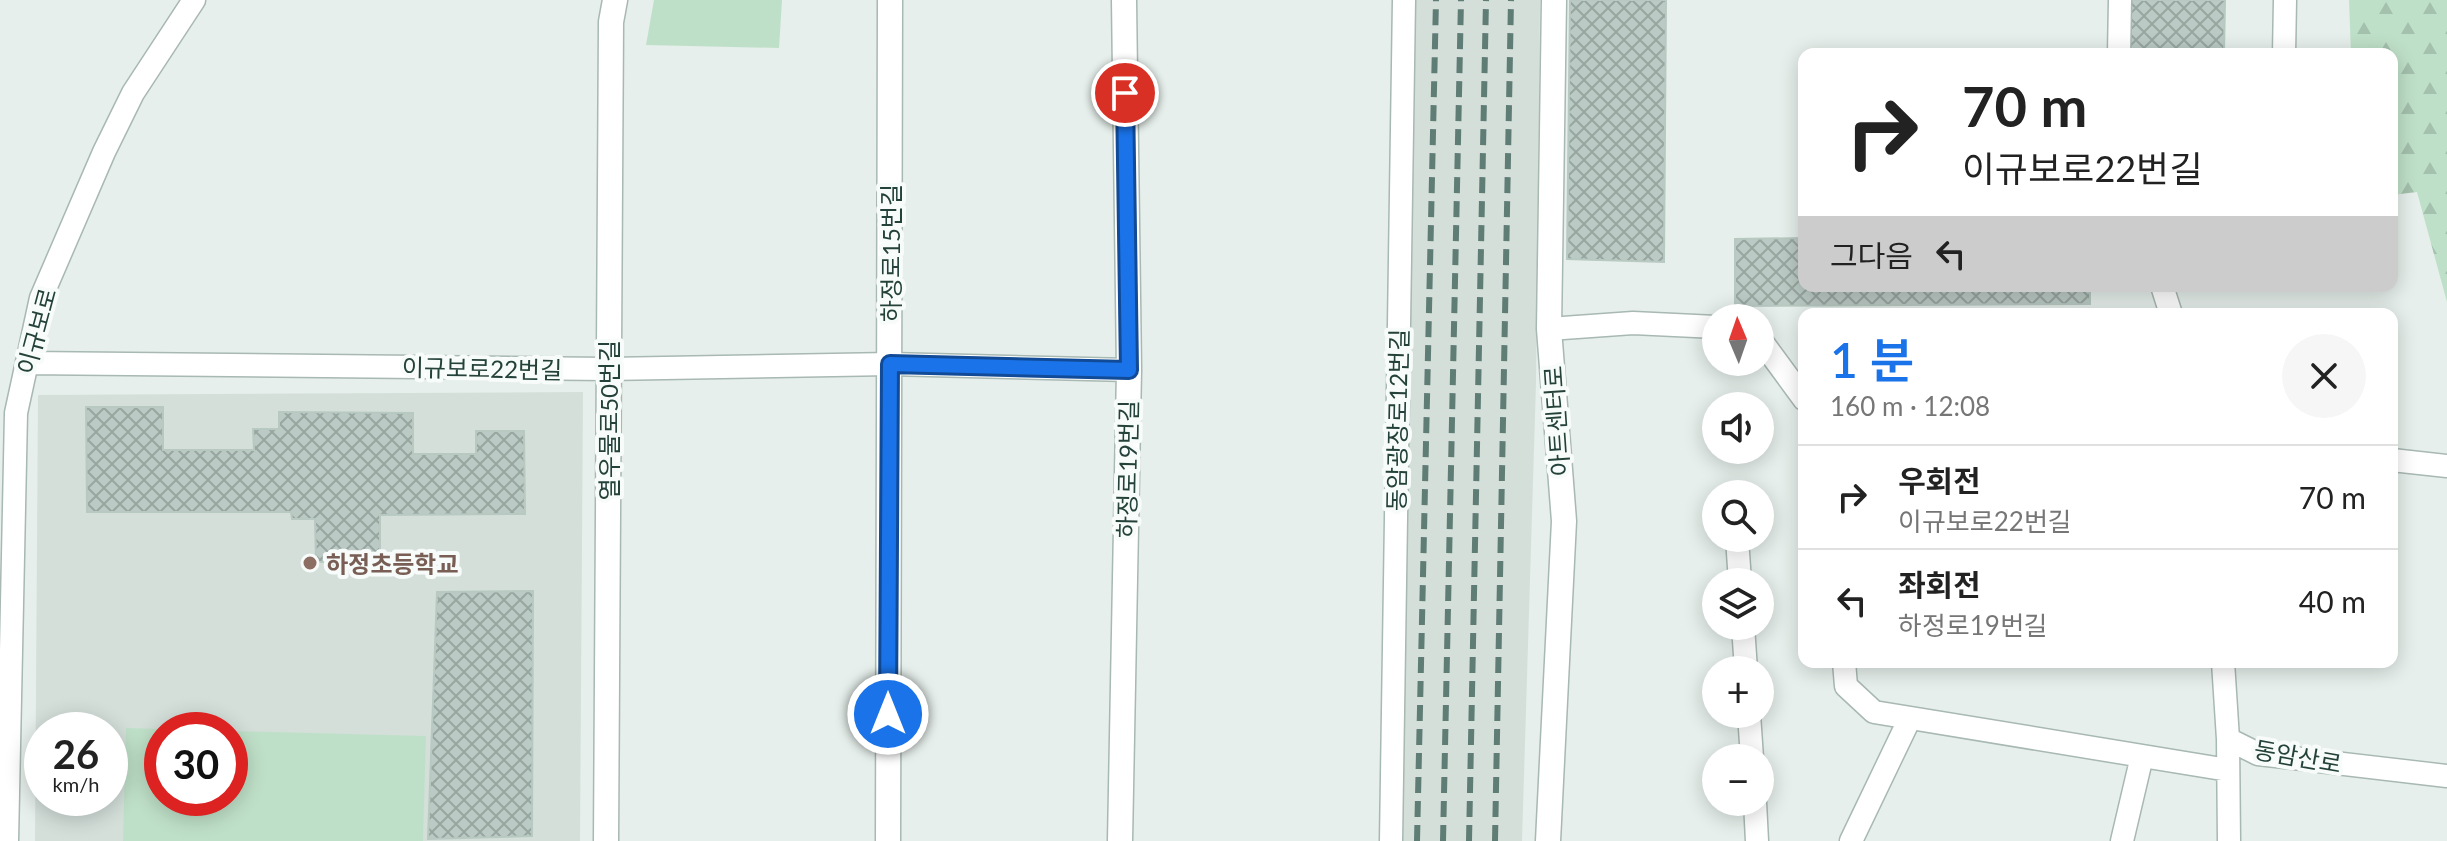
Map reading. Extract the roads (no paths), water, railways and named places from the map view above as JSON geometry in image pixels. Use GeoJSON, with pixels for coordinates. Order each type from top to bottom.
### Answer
{"type":"FeatureCollection","features":[{"type":"Feature","properties":{"kind":"street","name":"열우물로50번길"},"geometry":{"type":"LineString","coordinates":[[606,841],[611,22],[615,0]]}},
{"type":"Feature","properties":{"kind":"street","name":"하정로15번길"},"geometry":{"type":"LineString","coordinates":[[888,841],[890,0]]}},
{"type":"Feature","properties":{"kind":"street","name":"하정로19번길"},"geometry":{"type":"LineString","coordinates":[[1120,841],[1129,370],[1124,0]]}},
{"type":"Feature","properties":{"kind":"street","name":"아트센터로"},"geometry":{"type":"LineString","coordinates":[[1548,841],[1564,521],[1549,329],[1554,0]]}},
{"type":"Feature","properties":{"kind":"lane","name":"이규보로"},"geometry":{"type":"LineString","coordinates":[[7,841],[16,413],[41,298],[133,93],[194,0]]}},
{"type":"Feature","properties":{"kind":"lane","name":"동암광장로12번길"},"geometry":{"type":"LineString","coordinates":[[1391,841],[1404,0]]}},
{"type":"Feature","properties":{"kind":"lane"},"geometry":{"type":"LineString","coordinates":[[2119,48],[2120,0]]}},
{"type":"Feature","properties":{"kind":"lane"},"geometry":{"type":"LineString","coordinates":[[2284,48],[2285,0]]}},
{"type":"Feature","properties":{"kind":"lane"},"geometry":{"type":"LineString","coordinates":[[1549,329],[1633,323],[1702,326]]}},
{"type":"Feature","properties":{"kind":"lane"},"geometry":{"type":"LineString","coordinates":[[1774,358],[1798,391]]}},
{"type":"Feature","properties":{"kind":"lane","name":"이규보로22번길"},"geometry":{"type":"LineString","coordinates":[[27,363],[608,369],[890,364],[1129,370]]}},
{"type":"Feature","properties":{"kind":"lane"},"geometry":{"type":"LineString","coordinates":[[2398,461],[2447,466]]}},
{"type":"Feature","properties":{"kind":"lane"},"geometry":{"type":"LineString","coordinates":[[1844,668],[1846,686],[1874,712],[2228,770]]}},
{"type":"Feature","properties":{"kind":"lane","name":"동암산로"},"geometry":{"type":"LineString","coordinates":[[2223,668],[2228,739],[2258,754],[2447,776]]}},
{"type":"Feature","properties":{"kind":"lane"},"geometry":{"type":"LineString","coordinates":[[1851,841],[1910,718]]}},
{"type":"Feature","properties":{"kind":"lane"},"geometry":{"type":"LineString","coordinates":[[2228,739],[2229,841]]}},
{"type":"Feature","properties":{"kind":"lane"},"geometry":{"type":"LineString","coordinates":[[2122,841],[2142,756]]}},
{"type":"Feature","properties":{"kind":"lane"},"geometry":{"type":"LineString","coordinates":[[1756,816],[1757,841]]}},
{"type":"Feature","properties":{"kind":"railway"},"geometry":{"type":"LineString","coordinates":[[1417,841],[1436,0]]}},
{"type":"Feature","properties":{"kind":"railway"},"geometry":{"type":"LineString","coordinates":[[1443,841],[1461,0]]}},
{"type":"Feature","properties":{"kind":"railway"},"geometry":{"type":"LineString","coordinates":[[1469,841],[1486,0]]}},
{"type":"Feature","properties":{"kind":"railway"},"geometry":{"type":"LineString","coordinates":[[1495,841],[1511,0]]}},
{"type":"Feature","properties":{"kind":"place","name":"하정초등학교"},"geometry":{"type":"Point","coordinates":[310,563]}}]}
